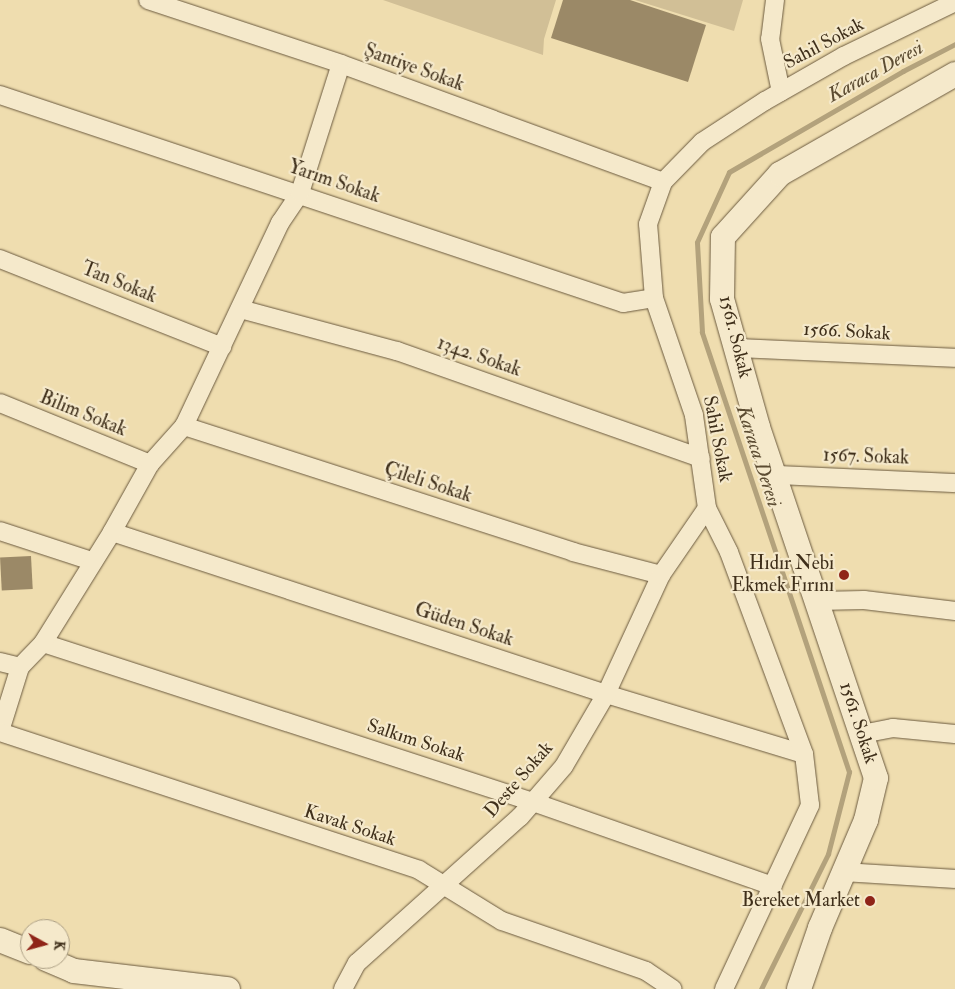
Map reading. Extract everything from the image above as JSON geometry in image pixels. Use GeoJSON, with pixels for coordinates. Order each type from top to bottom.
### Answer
{"type":"FeatureCollection","features":[{"type":"Feature","properties":{"kind":"street","name":"Şantiye Sokak"},"geometry":{"type":"LineString","coordinates":[[148,0],[342,64],[663,182]]}},
{"type":"Feature","properties":{"kind":"street"},"geometry":{"type":"LineString","coordinates":[[775,0],[770,39],[781,92]]}},
{"type":"Feature","properties":{"kind":"street","name":"Sahil Sokak"},"geometry":{"type":"LineString","coordinates":[[724,989],[810,805],[804,754],[729,552],[707,508],[694,415],[654,298],[648,224],[663,182],[702,142],[781,92],[844,56],[955,2]]}},
{"type":"Feature","properties":{"kind":"street"},"geometry":{"type":"LineString","coordinates":[[0,731],[20,667],[43,642],[92,561],[112,532],[150,464],[184,426],[280,223],[300,193],[342,64]]}},
{"type":"Feature","properties":{"kind":"street","name":"1561. Sokak"},"geometry":{"type":"LineString","coordinates":[[799,989],[866,820],[876,778],[776,475],[722,299],[724,237],[780,174],[955,74]]}},
{"type":"Feature","properties":{"kind":"street","name":"Yarım Sokak"},"geometry":{"type":"LineString","coordinates":[[0,95],[300,193],[623,303],[654,298]]}},
{"type":"Feature","properties":{"kind":"street","name":"Tan Sokak"},"geometry":{"type":"LineString","coordinates":[[0,259],[222,347]]}},
{"type":"Feature","properties":{"kind":"street","name":"1342. Sokak"},"geometry":{"type":"LineString","coordinates":[[240,309],[397,351],[701,458]]}},
{"type":"Feature","properties":{"kind":"street","name":"1566. Sokak"},"geometry":{"type":"LineString","coordinates":[[736,348],[955,358]]}},
{"type":"Feature","properties":{"kind":"street","name":"Bilim Sokak"},"geometry":{"type":"LineString","coordinates":[[0,403],[150,464]]}},
{"type":"Feature","properties":{"kind":"street","name":"Çileli Sokak"},"geometry":{"type":"LineString","coordinates":[[184,426],[573,552],[661,575]]}},
{"type":"Feature","properties":{"kind":"street","name":"1567. Sokak"},"geometry":{"type":"LineString","coordinates":[[776,475],[955,483]]}},
{"type":"Feature","properties":{"kind":"street","name":"Deste Sokak"},"geometry":{"type":"LineString","coordinates":[[342,989],[357,964],[444,887],[533,802],[564,766],[606,694],[661,575],[707,508]]}},
{"type":"Feature","properties":{"kind":"street"},"geometry":{"type":"LineString","coordinates":[[0,531],[92,561]]}},
{"type":"Feature","properties":{"kind":"street","name":"Güden Sokak"},"geometry":{"type":"LineString","coordinates":[[112,532],[606,694],[804,754]]}},
{"type":"Feature","properties":{"kind":"street"},"geometry":{"type":"LineString","coordinates":[[818,601],[864,600],[955,611]]}},
{"type":"Feature","properties":{"kind":"street","name":"Salkım Sokak"},"geometry":{"type":"LineString","coordinates":[[43,642],[533,802],[773,886]]}},
{"type":"Feature","properties":{"kind":"street"},"geometry":{"type":"LineString","coordinates":[[0,662],[20,667]]}},
{"type":"Feature","properties":{"kind":"street"},"geometry":{"type":"LineString","coordinates":[[862,734],[893,728],[955,734]]}},
{"type":"Feature","properties":{"kind":"street","name":"Kavak Sokak"},"geometry":{"type":"LineString","coordinates":[[0,731],[419,870],[502,921],[646,971],[673,989]]}},
{"type":"Feature","properties":{"kind":"street"},"geometry":{"type":"LineString","coordinates":[[844,872],[955,880]]}},
{"type":"Feature","properties":{"kind":"street"},"geometry":{"type":"LineString","coordinates":[[0,940],[20,948]]}},
{"type":"Feature","properties":{"kind":"street"},"geometry":{"type":"LineString","coordinates":[[69,969],[228,989]]}},
{"type":"Feature","properties":{"kind":"shaded area"},"geometry":{"type":"Polygon","coordinates":[[[383,0],[556,0],[544,39],[543,55],[383,0]]]}},
{"type":"Feature","properties":{"kind":"shaded area"},"geometry":{"type":"Polygon","coordinates":[[[635,0],[743,0],[734,31],[635,0]]]}},
{"type":"Feature","properties":{"kind":"building"},"geometry":{"type":"Polygon","coordinates":[[[563,0],[630,0],[706,25],[688,82],[551,38],[563,0]]]}},
{"type":"Feature","properties":{"kind":"building"},"geometry":{"type":"Polygon","coordinates":[[[31,556],[33,589],[2,591],[0,558],[31,556]]]}},
{"type":"Feature","properties":{"kind":"waterway","name":"Karaca Deresi"},"geometry":{"type":"LineString","coordinates":[[761,989],[828,854],[849,772],[702,332],[697,242],[729,172],[903,71],[955,44]]}},
{"type":"Feature","properties":{"kind":"place","name":"Hıdır Nebi Ekmek Fırını"},"geometry":{"type":"Point","coordinates":[844,575]}},
{"type":"Feature","properties":{"kind":"place","name":"Bereket Market"},"geometry":{"type":"Point","coordinates":[870,901]}}]}
